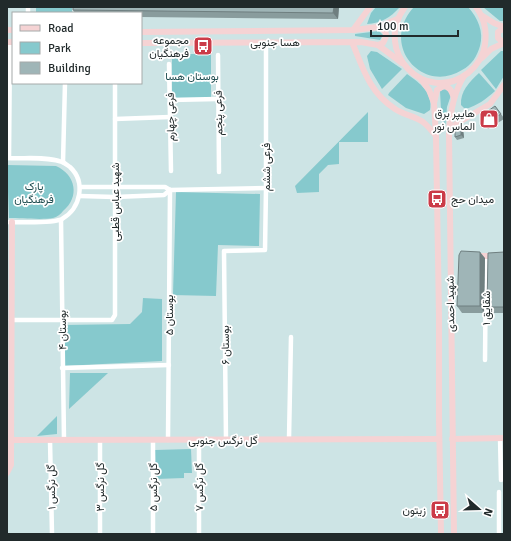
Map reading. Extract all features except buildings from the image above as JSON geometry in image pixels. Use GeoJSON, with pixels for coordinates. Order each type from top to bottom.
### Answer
{"type":"FeatureCollection","features":[{"type":"Feature","properties":{"kind":"main road"},"geometry":{"type":"LineString","coordinates":[[353,30],[370,7]]}},
{"type":"Feature","properties":{"kind":"main road"},"geometry":{"type":"LineString","coordinates":[[402,63],[397,53],[394,41],[394,30],[397,19],[404,7]]}},
{"type":"Feature","properties":{"kind":"main road"},"geometry":{"type":"LineString","coordinates":[[477,8],[485,26],[486,38],[484,50],[480,60]]}},
{"type":"Feature","properties":{"kind":"main road"},"geometry":{"type":"LineString","coordinates":[[378,45],[421,79],[432,82],[454,80],[464,76],[475,67],[491,49],[504,43],[498,38],[498,32],[504,27],[481,15]]}},
{"type":"Feature","properties":{"kind":"main road","name":"هسا جنوبی"},"geometry":{"type":"LineString","coordinates":[[142,32],[353,30],[379,27],[397,19]]}},
{"type":"Feature","properties":{"kind":"main road"},"geometry":{"type":"LineString","coordinates":[[378,45],[384,43],[386,37],[386,32],[384,29],[379,27]]}},
{"type":"Feature","properties":{"kind":"main road"},"geometry":{"type":"LineString","coordinates":[[174,32],[174,43]]}},
{"type":"Feature","properties":{"kind":"main road"},"geometry":{"type":"LineString","coordinates":[[352,42],[362,70],[381,98],[396,110],[423,122],[436,136]]}},
{"type":"Feature","properties":{"kind":"main road","name":"هسا جنوبی"},"geometry":{"type":"LineString","coordinates":[[142,43],[352,42],[378,45]]}},
{"type":"Feature","properties":{"kind":"main road","name":"شهید احمدی"},"geometry":{"type":"LineString","coordinates":[[454,534],[449,133],[454,99],[458,85],[464,76]]}},
{"type":"Feature","properties":{"kind":"main road","name":"شهید احمدی"},"geometry":{"type":"LineString","coordinates":[[421,79],[429,90],[434,103],[436,136],[441,534]]}},
{"type":"Feature","properties":{"kind":"main road"},"geometry":{"type":"LineString","coordinates":[[449,133],[456,124],[490,104],[504,85]]}},
{"type":"Feature","properties":{"kind":"main road"},"geometry":{"type":"LineString","coordinates":[[434,103],[437,90],[443,86],[449,88],[454,99]]}},
{"type":"Feature","properties":{"kind":"main road"},"geometry":{"type":"LineString","coordinates":[[7,473],[11,465],[9,440],[11,320],[9,222]]}},
{"type":"Feature","properties":{"kind":"main road"},"geometry":{"type":"LineString","coordinates":[[450,256],[457,256]]}},
{"type":"Feature","properties":{"kind":"main road"},"geometry":{"type":"LineString","coordinates":[[472,256],[504,256]]}},
{"type":"Feature","properties":{"kind":"main road"},"geometry":{"type":"LineString","coordinates":[[452,439],[502,438]]}},
{"type":"Feature","properties":{"kind":"main road","name":"گل نرگس جنوبی"},"geometry":{"type":"LineString","coordinates":[[9,440],[439,439]]}},
{"type":"Feature","properties":{"kind":"street"},"geometry":{"type":"LineString","coordinates":[[9,222],[42,222],[61,220],[71,213],[80,196],[80,186],[76,173],[63,162],[40,159],[8,158],[10,42]]}},
{"type":"Feature","properties":{"kind":"street","name":"فرعی ششم"},"geometry":{"type":"LineString","coordinates":[[224,251],[265,250],[266,43]]}},
{"type":"Feature","properties":{"kind":"street","name":"فرعی پنجم"},"geometry":{"type":"LineString","coordinates":[[218,55],[219,172]]}},
{"type":"Feature","properties":{"kind":"street","name":"فرعی چهارم"},"geometry":{"type":"LineString","coordinates":[[169,64],[171,171]]}},
{"type":"Feature","properties":{"kind":"street"},"geometry":{"type":"LineString","coordinates":[[63,162],[65,84]]}},
{"type":"Feature","properties":{"kind":"street","name":"شهید عباس قطبی"},"geometry":{"type":"LineString","coordinates":[[62,320],[112,320],[115,315],[115,84]]}},
{"type":"Feature","properties":{"kind":"street"},"geometry":{"type":"LineString","coordinates":[[170,100],[218,99]]}},
{"type":"Feature","properties":{"kind":"street"},"geometry":{"type":"LineString","coordinates":[[115,119],[170,117]]}},
{"type":"Feature","properties":{"kind":"street"},"geometry":{"type":"LineString","coordinates":[[80,186],[165,187],[170,190],[266,188]]}},
{"type":"Feature","properties":{"kind":"street"},"geometry":{"type":"LineString","coordinates":[[80,196],[115,197],[164,195],[170,190]]}},
{"type":"Feature","properties":{"kind":"street","name":"بوستان ۵"},"geometry":{"type":"LineString","coordinates":[[168,440],[170,190]]}},
{"type":"Feature","properties":{"kind":"street","name":"بوستان ۴"},"geometry":{"type":"LineString","coordinates":[[61,220],[64,440]]}},
{"type":"Feature","properties":{"kind":"street","name":"بوستان ۶"},"geometry":{"type":"LineString","coordinates":[[224,251],[226,440]]}},
{"type":"Feature","properties":{"kind":"street","name":"شقایق ۱"},"geometry":{"type":"LineString","coordinates":[[486,256],[486,360]]}},
{"type":"Feature","properties":{"kind":"street"},"geometry":{"type":"LineString","coordinates":[[11,320],[62,320]]}},
{"type":"Feature","properties":{"kind":"street"},"geometry":{"type":"LineString","coordinates":[[289,439],[291,337]]}},
{"type":"Feature","properties":{"kind":"street"},"geometry":{"type":"LineString","coordinates":[[62,368],[169,365]]}},
{"type":"Feature","properties":{"kind":"street"},"geometry":{"type":"LineString","coordinates":[[501,480],[502,438]]}},
{"type":"Feature","properties":{"kind":"street","name":"گل نرگس ۱"},"geometry":{"type":"LineString","coordinates":[[50,440],[52,534]]}},
{"type":"Feature","properties":{"kind":"street","name":"گل نرگس ۳"},"geometry":{"type":"LineString","coordinates":[[100,440],[100,534]]}},
{"type":"Feature","properties":{"kind":"street","name":"گل نرگس ۵"},"geometry":{"type":"LineString","coordinates":[[153,440],[153,534]]}},
{"type":"Feature","properties":{"kind":"street","name":"گل نرگس ۷"},"geometry":{"type":"LineString","coordinates":[[199,440],[199,534]]}},
{"type":"Feature","properties":{"kind":"street"},"geometry":{"type":"LineString","coordinates":[[499,492],[499,534]]}},
{"type":"Feature","properties":{"kind":"green space"},"geometry":{"type":"Polygon","coordinates":[[[36,7],[72,7],[72,12],[36,12],[36,7]]]}},
{"type":"Feature","properties":{"kind":"green space"},"geometry":{"type":"Polygon","coordinates":[[[376,7],[400,7],[385,19],[367,24],[371,13],[376,7]]]}},
{"type":"Feature","properties":{"kind":"green space"},"geometry":{"type":"Polygon","coordinates":[[[414,7],[468,7],[475,16],[481,30],[480,46],[474,60],[469,66],[447,76],[433,76],[420,71],[410,62],[403,50],[401,36],[404,21],[414,7]]]}},
{"type":"Feature","properties":{"kind":"green space"},"geometry":{"type":"Polygon","coordinates":[[[483,7],[504,7],[504,21],[500,21],[483,7]]]}},
{"type":"Feature","properties":{"kind":"green space"},"geometry":{"type":"Polygon","coordinates":[[[379,31],[383,35],[380,40],[355,36],[355,34],[379,31]]]}},
{"type":"Feature","properties":{"kind":"green space"},"geometry":{"type":"Polygon","coordinates":[[[371,51],[377,52],[402,69],[382,89],[370,69],[367,56],[371,51]]]}},
{"type":"Feature","properties":{"kind":"green space"},"geometry":{"type":"Polygon","coordinates":[[[501,51],[504,51],[504,76],[496,89],[481,70],[501,51]]]}},
{"type":"Feature","properties":{"kind":"green space","name":"بوستان هسا"},"geometry":{"type":"Polygon","coordinates":[[[172,54],[211,54],[211,98],[172,98],[172,54]]]}},
{"type":"Feature","properties":{"kind":"green space"},"geometry":{"type":"Polygon","coordinates":[[[479,73],[495,91],[481,102],[465,109],[461,105],[462,96],[469,84],[479,73]]]}},
{"type":"Feature","properties":{"kind":"green space"},"geometry":{"type":"Polygon","coordinates":[[[407,74],[421,85],[430,98],[430,110],[424,114],[406,108],[388,95],[407,74]]]}},
{"type":"Feature","properties":{"kind":"green space"},"geometry":{"type":"Polygon","coordinates":[[[445,89],[450,91],[451,95],[447,107],[445,129],[442,129],[440,91],[445,89]]]}},
{"type":"Feature","properties":{"kind":"green space"},"geometry":{"type":"Polygon","coordinates":[[[368,112],[368,142],[339,142],[339,164],[328,165],[319,174],[319,192],[297,193],[295,186],[368,112]]]}},
{"type":"Feature","properties":{"kind":"green space","name":"پارک فرهنگیان"},"geometry":{"type":"Polygon","coordinates":[[[7,165],[56,166],[68,175],[71,181],[74,193],[72,199],[60,214],[53,218],[9,218],[7,165]]]}},
{"type":"Feature","properties":{"kind":"green space"},"geometry":{"type":"Polygon","coordinates":[[[176,192],[260,194],[259,246],[218,245],[216,296],[173,295],[176,192]]]}},
{"type":"Feature","properties":{"kind":"green space"},"geometry":{"type":"Polygon","coordinates":[[[143,298],[162,299],[162,361],[63,366],[64,325],[130,324],[142,312],[143,298]]]}},
{"type":"Feature","properties":{"kind":"green space"},"geometry":{"type":"Polygon","coordinates":[[[70,373],[108,373],[69,409],[70,373]]]}},
{"type":"Feature","properties":{"kind":"green space"},"geometry":{"type":"Polygon","coordinates":[[[57,416],[57,434],[37,436],[57,416]]]}},
{"type":"Feature","properties":{"kind":"green space"},"geometry":{"type":"Polygon","coordinates":[[[191,449],[192,473],[184,473],[184,478],[156,479],[155,450],[191,449]]]}},
{"type":"Feature","properties":{"kind":"place","name":"مجموعه فرهنگیان"},"geometry":{"type":"Point","coordinates":[203,46]}},
{"type":"Feature","properties":{"kind":"place","name":"هایپر برق الماس نور"},"geometry":{"type":"Point","coordinates":[489,119]}},
{"type":"Feature","properties":{"kind":"place","name":"میدان حج"},"geometry":{"type":"Point","coordinates":[437,199]}},
{"type":"Feature","properties":{"kind":"place","name":"زیتون"},"geometry":{"type":"Point","coordinates":[440,510]}}]}
